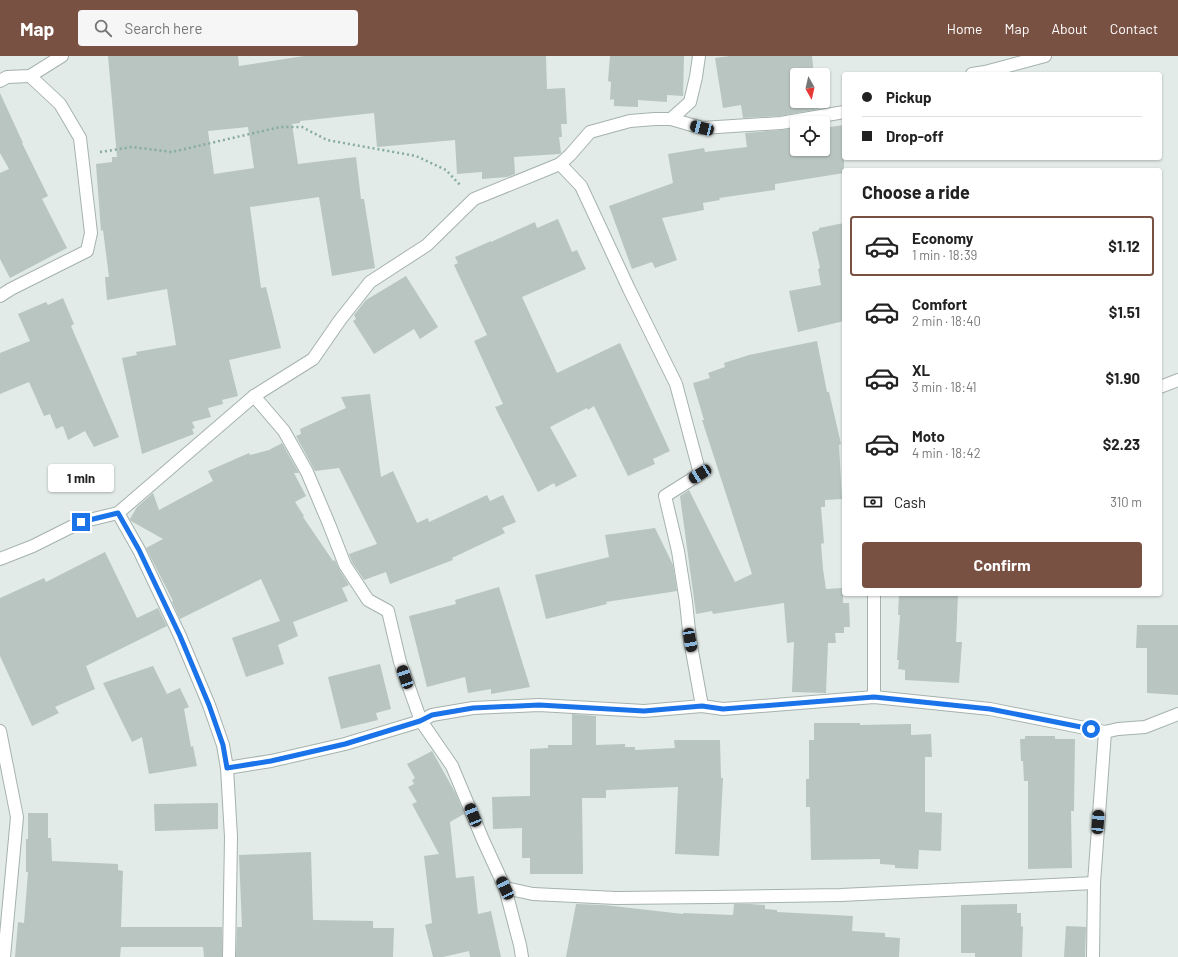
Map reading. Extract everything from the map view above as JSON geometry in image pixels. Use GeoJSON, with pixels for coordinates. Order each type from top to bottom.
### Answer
{"type":"FeatureCollection","features":[{"type":"Feature","properties":{"kind":"street"},"geometry":{"type":"LineString","coordinates":[[0,81],[6,77],[30,76],[62,56]]}},
{"type":"Feature","properties":{"kind":"street"},"geometry":{"type":"LineString","coordinates":[[671,119],[690,102],[699,56]]}},
{"type":"Feature","properties":{"kind":"street"},"geometry":{"type":"LineString","coordinates":[[985,72],[1044,56]]}},
{"type":"Feature","properties":{"kind":"street"},"geometry":{"type":"LineString","coordinates":[[0,296],[87,251],[91,233],[80,138],[60,104],[30,76]]}},
{"type":"Feature","properties":{"kind":"street"},"geometry":{"type":"LineString","coordinates":[[0,559],[33,546],[81,522],[118,513],[254,396],[313,358],[370,282],[427,245],[474,199],[560,164],[590,132],[630,121],[655,118],[671,119],[702,128],[781,123],[842,112]]}},
{"type":"Feature","properties":{"kind":"street"},"geometry":{"type":"LineString","coordinates":[[560,164],[580,186],[676,384],[700,474],[665,496],[678,551],[690,640],[702,706]]}},
{"type":"Feature","properties":{"kind":"street"},"geometry":{"type":"LineString","coordinates":[[1162,386],[1178,380]]}},
{"type":"Feature","properties":{"kind":"street"},"geometry":{"type":"LineString","coordinates":[[254,396],[284,431],[307,472],[345,565],[368,600],[388,611],[400,662],[420,721],[452,766],[505,888],[522,957]]}},
{"type":"Feature","properties":{"kind":"street"},"geometry":{"type":"LineString","coordinates":[[118,513],[139,550],[180,636],[209,705],[223,745],[227,768],[231,837],[228,957]]}},
{"type":"Feature","properties":{"kind":"street"},"geometry":{"type":"LineString","coordinates":[[874,596],[874,697]]}},
{"type":"Feature","properties":{"kind":"street"},"geometry":{"type":"LineString","coordinates":[[227,768],[271,761],[345,744],[420,721],[432,715],[473,708],[539,705],[644,711],[702,706],[723,709],[874,697],[990,709],[1105,732],[1118,729],[1145,727],[1178,714]]}},
{"type":"Feature","properties":{"kind":"street"},"geometry":{"type":"LineString","coordinates":[[0,731],[17,817],[4,957]]}},
{"type":"Feature","properties":{"kind":"street"},"geometry":{"type":"LineString","coordinates":[[1093,957],[1094,884],[1105,732]]}},
{"type":"Feature","properties":{"kind":"street"},"geometry":{"type":"LineString","coordinates":[[505,888],[533,894],[608,897],[712,897],[841,895],[1094,884]]}},
{"type":"Feature","properties":{"kind":"path"},"geometry":{"type":"LineString","coordinates":[[82,155],[132,147],[172,152],[280,127],[302,127],[327,140],[416,156],[446,170],[474,199]]}},
{"type":"Feature","properties":{"kind":"building"},"geometry":{"type":"Polygon","coordinates":[[[108,56],[238,56],[239,66],[304,56],[546,56],[547,89],[565,88],[567,124],[561,124],[562,137],[559,137],[561,153],[514,157],[515,174],[507,177],[482,179],[482,172],[457,174],[455,140],[377,147],[374,113],[300,121],[300,123],[292,124],[298,164],[356,157],[361,199],[364,199],[375,268],[332,276],[319,197],[250,207],[261,288],[266,287],[281,348],[229,360],[238,396],[222,400],[223,404],[208,408],[211,417],[192,422],[195,428],[192,429],[194,434],[142,454],[122,358],[137,355],[136,352],[176,345],[167,289],[107,300],[105,277],[109,277],[103,230],[101,231],[96,164],[112,162],[112,157],[117,157],[108,56]],[[248,127],[208,131],[214,174],[254,168],[248,127]]]}},
{"type":"Feature","properties":{"kind":"building"},"geometry":{"type":"Polygon","coordinates":[[[610,56],[684,56],[683,96],[667,95],[667,102],[638,100],[638,107],[614,106],[614,99],[610,100],[611,82],[608,81],[610,56]]]}},
{"type":"Feature","properties":{"kind":"building"},"geometry":{"type":"Polygon","coordinates":[[[730,56],[812,56],[813,68],[790,68],[790,108],[819,109],[780,116],[743,118],[741,105],[723,108],[715,58],[730,56]]]}},
{"type":"Feature","properties":{"kind":"building"},"geometry":{"type":"Polygon","coordinates":[[[0,93],[48,196],[42,199],[67,248],[10,278],[0,259],[0,173],[9,169],[0,153],[0,93]]]}},
{"type":"Feature","properties":{"kind":"building"},"geometry":{"type":"Polygon","coordinates":[[[842,125],[842,160],[844,160],[844,168],[842,168],[842,173],[775,184],[775,190],[719,198],[720,200],[703,203],[704,210],[662,218],[677,260],[655,268],[652,262],[632,269],[609,206],[673,183],[668,154],[704,148],[705,152],[747,147],[745,133],[790,129],[790,156],[830,156],[830,127],[842,125]]]}},
{"type":"Feature","properties":{"kind":"building"},"geometry":{"type":"Polygon","coordinates":[[[558,219],[572,252],[577,250],[586,269],[522,297],[557,373],[620,343],[670,451],[653,459],[655,464],[628,476],[594,406],[588,410],[587,408],[550,427],[577,476],[556,487],[554,483],[538,492],[495,407],[503,404],[474,341],[487,335],[454,265],[458,263],[455,257],[491,241],[535,222],[537,228],[558,219]]]}},
{"type":"Feature","properties":{"kind":"building"},"geometry":{"type":"Polygon","coordinates":[[[842,223],[842,321],[798,332],[789,291],[821,285],[818,269],[820,268],[812,232],[819,230],[819,228],[842,223]]]}},
{"type":"Feature","properties":{"kind":"building"},"geometry":{"type":"Polygon","coordinates":[[[406,276],[438,327],[420,339],[414,329],[374,354],[353,321],[356,319],[354,315],[366,300],[406,276]]]}},
{"type":"Feature","properties":{"kind":"building"},"geometry":{"type":"Polygon","coordinates":[[[63,298],[74,324],[71,326],[119,437],[94,447],[85,431],[68,440],[63,426],[56,429],[50,414],[44,416],[29,382],[0,394],[0,353],[30,341],[18,314],[46,302],[48,305],[63,298]]]}},
{"type":"Feature","properties":{"kind":"building"},"geometry":{"type":"Polygon","coordinates":[[[817,341],[827,392],[829,392],[841,444],[839,445],[842,499],[825,500],[825,507],[821,507],[824,543],[821,544],[826,589],[842,588],[843,603],[849,603],[850,627],[844,627],[844,633],[835,633],[836,643],[828,643],[826,693],[792,692],[794,642],[787,643],[784,603],[713,614],[712,611],[696,614],[680,496],[689,490],[735,582],[752,574],[702,420],[704,420],[693,383],[710,378],[708,373],[725,367],[724,363],[749,355],[817,341]]]}},
{"type":"Feature","properties":{"kind":"building"},"geometry":{"type":"Polygon","coordinates":[[[370,394],[381,477],[393,471],[417,523],[428,518],[429,522],[487,495],[490,501],[503,495],[516,522],[502,528],[505,533],[452,558],[453,560],[390,584],[386,572],[364,580],[352,562],[349,554],[377,544],[339,468],[315,471],[296,436],[301,434],[300,429],[346,408],[341,397],[370,394]]]}},
{"type":"Feature","properties":{"kind":"building"},"geometry":{"type":"Polygon","coordinates":[[[282,443],[299,473],[294,473],[306,496],[295,502],[304,516],[303,517],[333,561],[335,560],[349,585],[342,588],[348,601],[293,622],[298,636],[278,645],[284,664],[246,677],[232,638],[280,621],[261,579],[180,619],[172,602],[173,601],[146,548],[163,539],[130,519],[137,507],[153,493],[159,510],[213,481],[208,471],[249,453],[250,455],[269,450],[282,443]]]}},
{"type":"Feature","properties":{"kind":"building"},"geometry":{"type":"Polygon","coordinates":[[[655,528],[673,565],[677,591],[606,602],[607,604],[546,619],[535,575],[609,557],[605,535],[655,528]]]}},
{"type":"Feature","properties":{"kind":"building"},"geometry":{"type":"Polygon","coordinates":[[[105,552],[137,618],[158,608],[167,626],[86,666],[95,689],[55,707],[59,713],[32,726],[0,656],[0,598],[44,578],[46,582],[105,552]]]}},
{"type":"Feature","properties":{"kind":"building"},"geometry":{"type":"Polygon","coordinates":[[[499,587],[530,687],[491,694],[491,689],[468,693],[465,677],[427,687],[409,616],[456,604],[455,600],[499,587]]]}},
{"type":"Feature","properties":{"kind":"building"},"geometry":{"type":"Polygon","coordinates":[[[899,596],[958,596],[956,642],[962,642],[959,683],[905,680],[905,670],[898,669],[899,660],[897,660],[900,615],[898,615],[899,596]]]}},
{"type":"Feature","properties":{"kind":"building"},"geometry":{"type":"Polygon","coordinates":[[[1137,625],[1178,625],[1178,695],[1147,693],[1147,648],[1136,648],[1137,625]]]}},
{"type":"Feature","properties":{"kind":"building"},"geometry":{"type":"Polygon","coordinates":[[[380,664],[391,709],[376,713],[378,720],[341,729],[328,677],[380,664]]]}},
{"type":"Feature","properties":{"kind":"building"},"geometry":{"type":"Polygon","coordinates":[[[153,666],[167,694],[180,688],[189,707],[184,709],[191,747],[193,746],[197,766],[149,774],[142,737],[132,742],[103,683],[153,666]]]}},
{"type":"Feature","properties":{"kind":"building"},"geometry":{"type":"Polygon","coordinates":[[[572,714],[596,716],[596,745],[625,744],[625,747],[635,747],[635,750],[675,748],[674,740],[720,740],[721,778],[723,778],[719,856],[675,854],[678,787],[606,790],[606,798],[582,798],[583,874],[530,874],[530,858],[522,858],[522,828],[493,829],[492,797],[530,796],[530,749],[548,748],[548,745],[572,745],[572,714]]]}},
{"type":"Feature","properties":{"kind":"building"},"geometry":{"type":"Polygon","coordinates":[[[814,723],[860,723],[860,725],[911,724],[911,735],[931,734],[932,757],[925,757],[925,812],[942,813],[941,851],[919,850],[918,869],[895,868],[895,865],[880,864],[880,859],[811,860],[810,807],[806,807],[806,779],[809,779],[809,740],[814,740],[814,723]]]}},
{"type":"Feature","properties":{"kind":"building"},"geometry":{"type":"Polygon","coordinates":[[[1025,736],[1055,736],[1055,739],[1075,739],[1074,811],[1071,811],[1072,868],[1028,869],[1028,781],[1024,781],[1020,739],[1025,739],[1025,736]]]}},
{"type":"Feature","properties":{"kind":"building"},"geometry":{"type":"Polygon","coordinates":[[[432,751],[456,794],[464,814],[450,822],[456,878],[474,876],[478,914],[491,911],[501,957],[470,957],[469,951],[443,957],[433,957],[425,925],[432,923],[424,856],[439,854],[412,804],[417,802],[408,787],[414,784],[412,780],[415,778],[407,764],[432,751]]]}},
{"type":"Feature","properties":{"kind":"building"},"geometry":{"type":"Polygon","coordinates":[[[218,803],[218,829],[155,831],[154,804],[218,803]]]}},
{"type":"Feature","properties":{"kind":"building"},"geometry":{"type":"Polygon","coordinates":[[[28,813],[48,813],[48,838],[51,838],[52,861],[118,864],[118,870],[123,871],[121,927],[222,927],[222,957],[204,957],[203,947],[121,947],[120,957],[15,957],[18,922],[24,923],[28,872],[26,872],[26,839],[28,839],[28,813]]]}},
{"type":"Feature","properties":{"kind":"building"},"geometry":{"type":"Polygon","coordinates":[[[311,852],[313,920],[373,921],[373,928],[394,928],[393,957],[236,957],[237,927],[242,927],[239,855],[311,852]]]}},
{"type":"Feature","properties":{"kind":"building"},"geometry":{"type":"Polygon","coordinates":[[[576,904],[604,905],[683,914],[733,915],[734,904],[749,904],[765,905],[765,909],[777,910],[777,912],[853,916],[852,931],[885,933],[885,937],[900,938],[899,957],[566,957],[576,904]]]}},
{"type":"Feature","properties":{"kind":"building"},"geometry":{"type":"Polygon","coordinates":[[[1017,904],[1017,913],[1021,913],[1021,926],[1023,927],[1022,957],[975,957],[975,953],[961,953],[961,905],[1017,904]]]}},
{"type":"Feature","properties":{"kind":"building"},"geometry":{"type":"Polygon","coordinates":[[[1066,926],[1086,927],[1085,957],[1064,957],[1066,926]]]}},
{"type":"Feature","properties":{"kind":"route"},"geometry":{"type":"LineString","coordinates":[[81,522],[118,513],[139,550],[180,636],[209,705],[223,745],[227,768],[271,761],[345,744],[420,721],[432,715],[473,708],[539,705],[644,711],[702,706],[723,709],[874,697],[990,709],[1091,729]]}}]}
